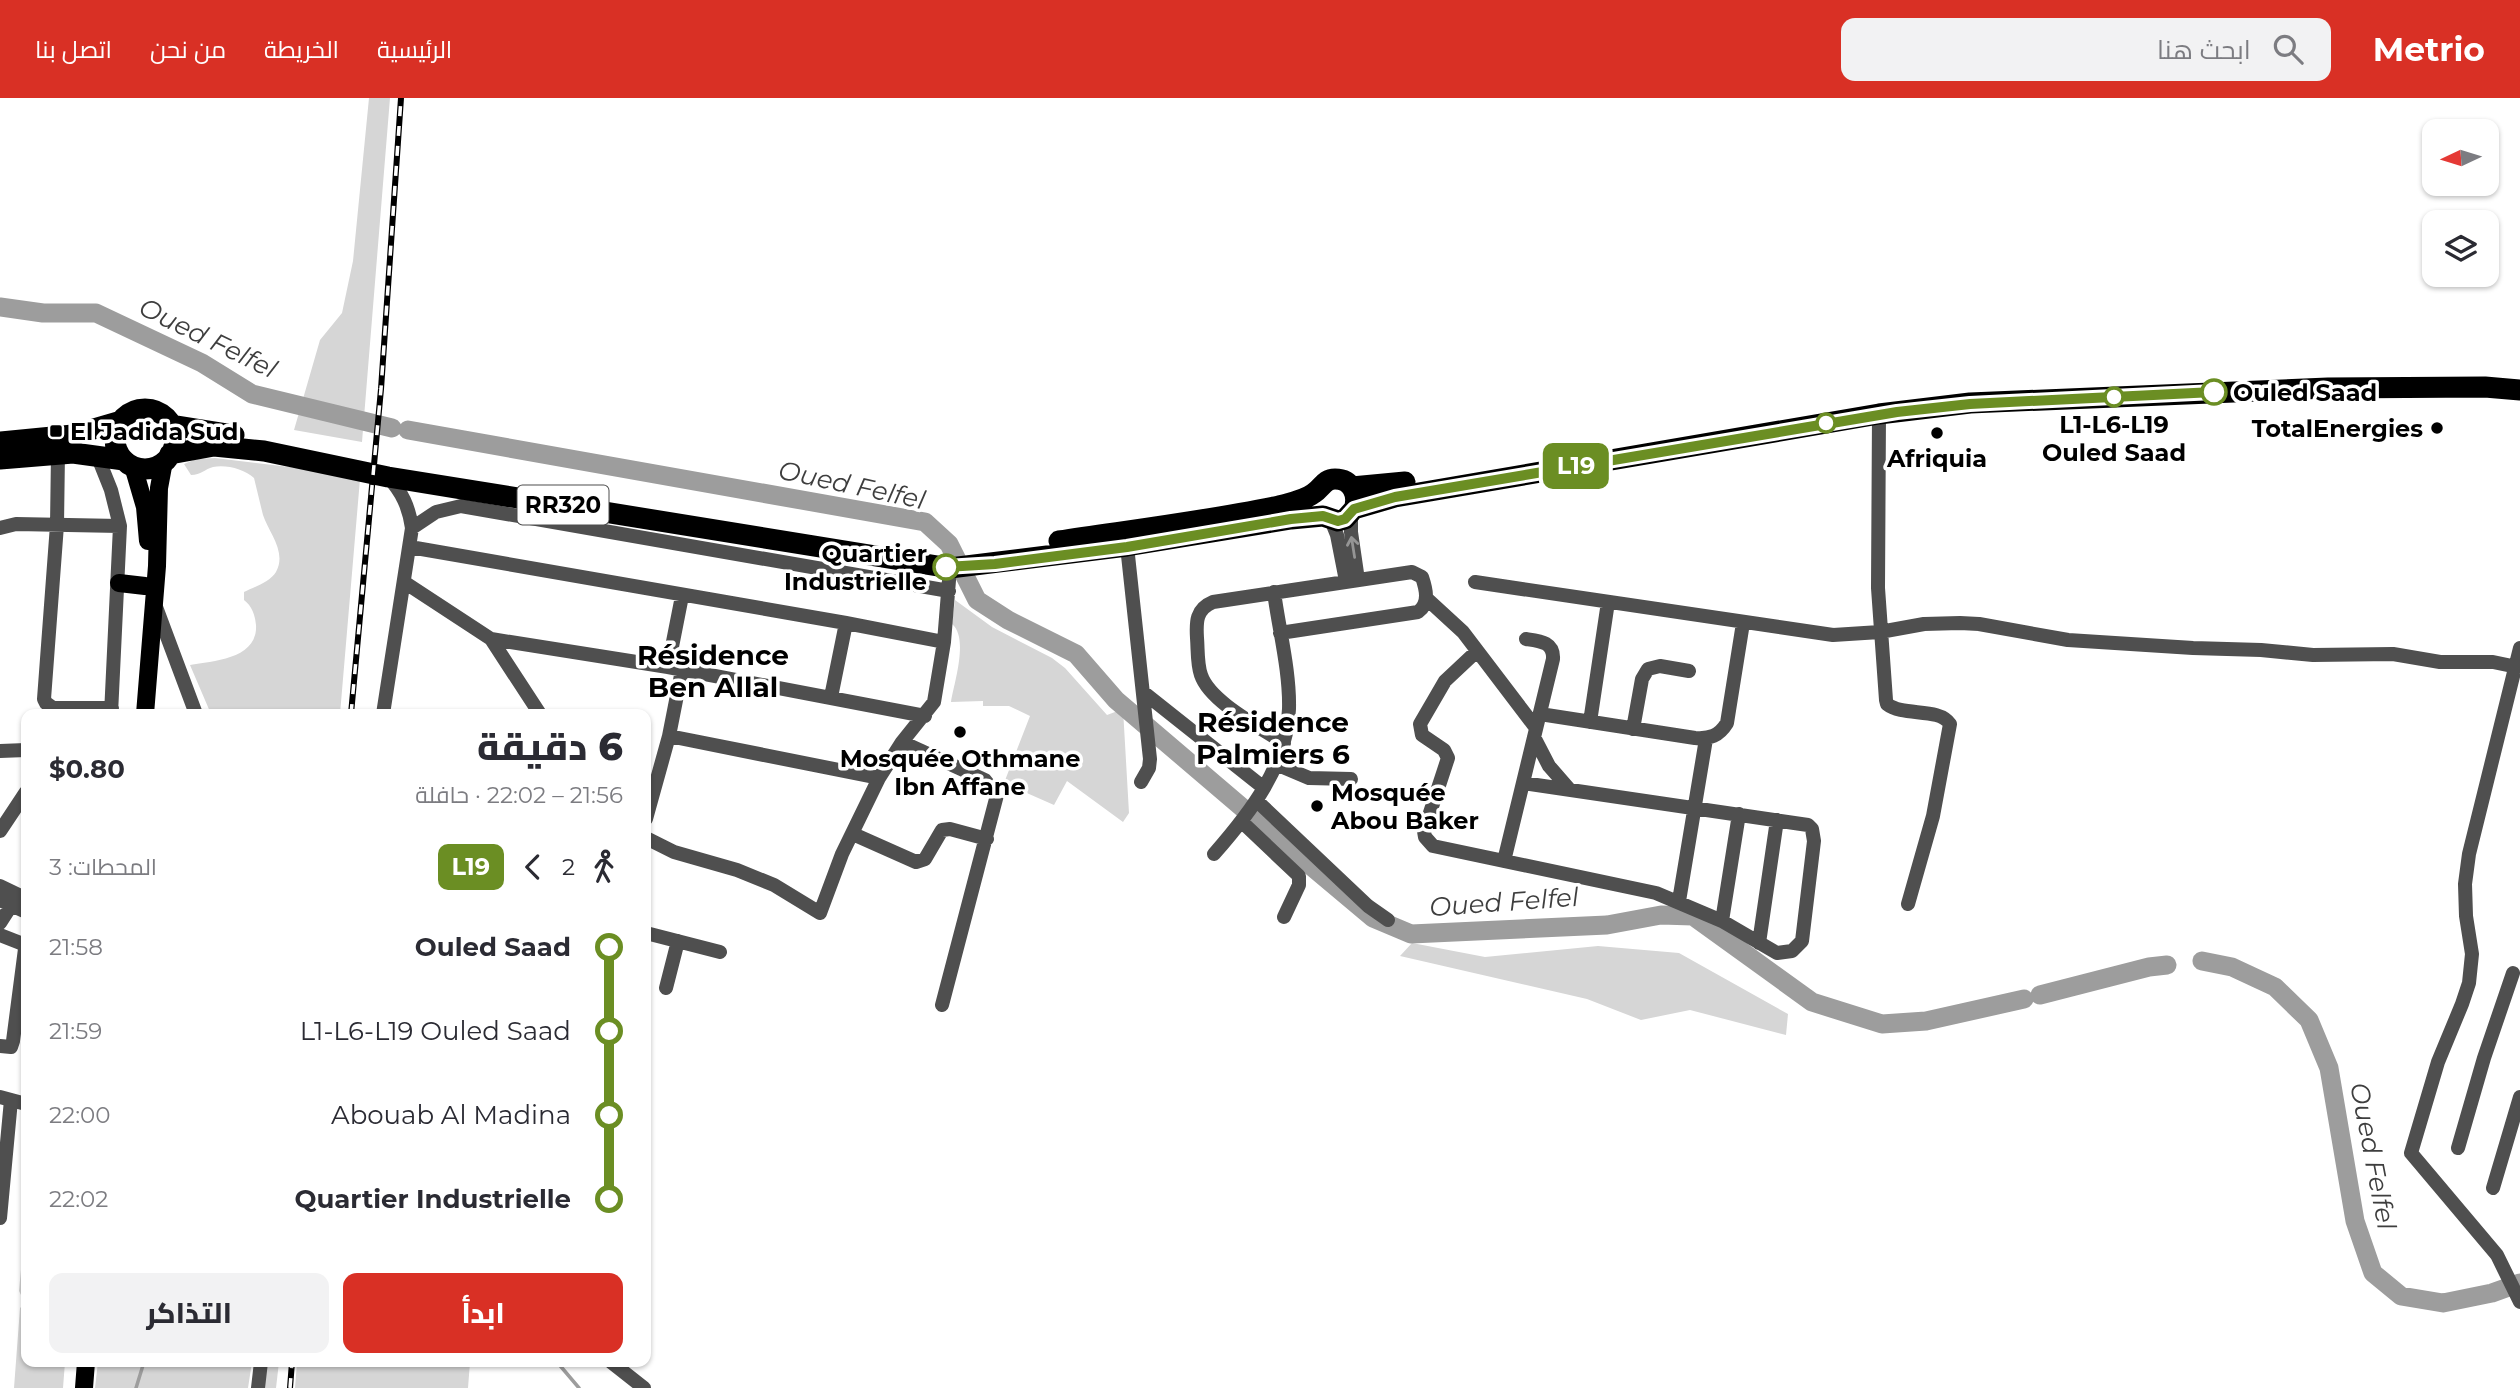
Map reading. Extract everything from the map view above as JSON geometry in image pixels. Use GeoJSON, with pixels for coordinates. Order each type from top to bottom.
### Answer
{"type":"FeatureCollection","features":[{"type":"Feature","properties":{"kind":"highway","name":"RR320"},"geometry":{"type":"LineString","coordinates":[[0,442],[73,435],[121,421],[131,412],[144,409],[157,411],[171,425],[200,431],[273,441],[398,467],[957,563],[1276,506],[1316,492],[1332,479],[1342,480],[1352,487],[1382,485],[1889,402],[1966,394],[2185,380],[2350,376],[2485,377],[2520,380]]}},
{"type":"Feature","properties":{"kind":"highway","name":"RR320"},"geometry":{"type":"LineString","coordinates":[[0,458],[58,453],[97,455],[146,468],[167,457],[199,447],[228,446],[388,477],[957,563],[1127,547],[1280,521],[1340,515],[1395,497],[1879,414],[1970,404],[2209,392],[2410,387],[2520,390]]}},
{"type":"Feature","properties":{"kind":"highway"},"geometry":{"type":"LineString","coordinates":[[121,421],[115,438],[117,450],[129,463]]}},
{"type":"Feature","properties":{"kind":"highway"},"geometry":{"type":"LineString","coordinates":[[167,457],[175,436],[171,425]]}},
{"type":"Feature","properties":{"kind":"highway"},"geometry":{"type":"LineString","coordinates":[[1316,492],[1316,506],[1340,515],[1357,498],[1352,487]]}},
{"type":"Feature","properties":{"kind":"main road"},"geometry":{"type":"LineString","coordinates":[[145,709],[154,604],[159,488],[167,457]]}},
{"type":"Feature","properties":{"kind":"main road"},"geometry":{"type":"LineString","coordinates":[[129,463],[147,520],[148,551],[134,709]]}},
{"type":"Feature","properties":{"kind":"main road"},"geometry":{"type":"LineString","coordinates":[[119,583],[145,586]]}},
{"type":"Feature","properties":{"kind":"main road"},"geometry":{"type":"LineString","coordinates":[[74,1388],[76,1367]]}},
{"type":"Feature","properties":{"kind":"main road"},"geometry":{"type":"LineString","coordinates":[[84,1388],[86,1367]]}},
{"type":"Feature","properties":{"kind":"street"},"geometry":{"type":"LineString","coordinates":[[1879,414],[1880,632],[1887,704],[1895,709],[1942,717],[1950,724],[1933,816],[1908,904]]}},
{"type":"Feature","properties":{"kind":"street"},"geometry":{"type":"LineString","coordinates":[[58,453],[57,525],[44,699],[53,708],[72,709]]}},
{"type":"Feature","properties":{"kind":"street"},"geometry":{"type":"LineString","coordinates":[[97,455],[111,490],[120,526],[111,709]]}},
{"type":"Feature","properties":{"kind":"street"},"geometry":{"type":"LineString","coordinates":[[384,709],[412,528],[411,516],[402,495],[388,477]]}},
{"type":"Feature","properties":{"kind":"street"},"geometry":{"type":"LineString","coordinates":[[412,528],[436,512],[461,506],[949,592]]}},
{"type":"Feature","properties":{"kind":"street"},"geometry":{"type":"LineString","coordinates":[[1340,515],[1338,535],[1352,581]]}},
{"type":"Feature","properties":{"kind":"street"},"geometry":{"type":"LineString","coordinates":[[0,528],[16,524],[120,526]]}},
{"type":"Feature","properties":{"kind":"street"},"geometry":{"type":"LineString","coordinates":[[410,547],[944,642]]}},
{"type":"Feature","properties":{"kind":"street"},"geometry":{"type":"LineString","coordinates":[[1127,547],[1150,756],[1149,768],[1140,782]]}},
{"type":"Feature","properties":{"kind":"street"},"geometry":{"type":"LineString","coordinates":[[651,840],[674,852],[737,870],[774,885],[820,913],[842,854],[879,778],[902,742],[934,702],[949,592],[957,563]]}},
{"type":"Feature","properties":{"kind":"street"},"geometry":{"type":"LineString","coordinates":[[1280,633],[1418,612],[1426,598],[1422,577],[1416,572],[1274,592],[1207,604],[1199,612],[1196,629],[1199,671],[1209,690],[1284,743]]}},
{"type":"Feature","properties":{"kind":"street"},"geometry":{"type":"LineString","coordinates":[[404,582],[491,639],[537,709]]}},
{"type":"Feature","properties":{"kind":"street"},"geometry":{"type":"LineString","coordinates":[[1475,582],[1833,635],[1880,632],[1924,624],[1960,623],[2079,641],[2262,649],[2313,655],[2393,654],[2440,662],[2493,662],[2516,667]]}},
{"type":"Feature","properties":{"kind":"street"},"geometry":{"type":"LineString","coordinates":[[1214,854],[1252,807],[1276,764],[1284,743],[1289,708],[1274,592]]}},
{"type":"Feature","properties":{"kind":"street"},"geometry":{"type":"LineString","coordinates":[[651,801],[669,736],[682,596]]}},
{"type":"Feature","properties":{"kind":"street"},"geometry":{"type":"LineString","coordinates":[[1426,598],[1454,622],[1537,726],[1549,766],[1570,790]]}},
{"type":"Feature","properties":{"kind":"street"},"geometry":{"type":"LineString","coordinates":[[1590,722],[1608,602]]}},
{"type":"Feature","properties":{"kind":"street"},"geometry":{"type":"LineString","coordinates":[[154,604],[194,709]]}},
{"type":"Feature","properties":{"kind":"street"},"geometry":{"type":"LineString","coordinates":[[1537,726],[1590,722],[1706,739],[1718,734],[1727,723],[1743,622]]}},
{"type":"Feature","properties":{"kind":"street"},"geometry":{"type":"LineString","coordinates":[[831,697],[846,623]]}},
{"type":"Feature","properties":{"kind":"street"},"geometry":{"type":"LineString","coordinates":[[491,639],[675,669],[925,716]]}},
{"type":"Feature","properties":{"kind":"street"},"geometry":{"type":"LineString","coordinates":[[1504,861],[1553,652],[1545,642],[1526,639]]}},
{"type":"Feature","properties":{"kind":"street"},"geometry":{"type":"LineString","coordinates":[[2515,1291],[2497,1255],[2411,1153],[2438,1062],[2469,983],[2472,954],[2466,916],[2465,884],[2469,854],[2520,648]]}},
{"type":"Feature","properties":{"kind":"street"},"geometry":{"type":"LineString","coordinates":[[1477,651],[1445,681],[1420,724],[1422,735],[1444,750],[1448,758],[1424,831],[1424,837],[1433,846],[1656,893],[1722,921],[1770,951],[1784,953],[1798,947],[1802,941],[1814,835],[1808,825],[1523,783]]}},
{"type":"Feature","properties":{"kind":"street"},"geometry":{"type":"LineString","coordinates":[[1633,729],[1642,680],[1648,669],[1660,666],[1689,671]]}},
{"type":"Feature","properties":{"kind":"street"},"geometry":{"type":"LineString","coordinates":[[1143,697],[1252,807],[1388,920]]}},
{"type":"Feature","properties":{"kind":"street"},"geometry":{"type":"LineString","coordinates":[[669,736],[879,778]]}},
{"type":"Feature","properties":{"kind":"street"},"geometry":{"type":"LineString","coordinates":[[1679,901],[1706,739]]}},
{"type":"Feature","properties":{"kind":"street"},"geometry":{"type":"LineString","coordinates":[[902,742],[985,780],[997,795],[942,1005]]}},
{"type":"Feature","properties":{"kind":"street"},"geometry":{"type":"LineString","coordinates":[[0,751],[21,750]]}},
{"type":"Feature","properties":{"kind":"street"},"geometry":{"type":"LineString","coordinates":[[1276,764],[1309,778],[1351,779]]}},
{"type":"Feature","properties":{"kind":"street"},"geometry":{"type":"LineString","coordinates":[[0,831],[21,800]]}},
{"type":"Feature","properties":{"kind":"street"},"geometry":{"type":"LineString","coordinates":[[1252,807],[1299,876],[1299,885],[1284,917]]}},
{"type":"Feature","properties":{"kind":"street"},"geometry":{"type":"LineString","coordinates":[[1722,921],[1739,814]]}},
{"type":"Feature","properties":{"kind":"street"},"geometry":{"type":"LineString","coordinates":[[1759,943],[1777,820]]}},
{"type":"Feature","properties":{"kind":"street"},"geometry":{"type":"LineString","coordinates":[[853,834],[916,862],[925,859],[942,830],[950,829],[987,839]]}},
{"type":"Feature","properties":{"kind":"street"},"geometry":{"type":"LineString","coordinates":[[0,886],[14,900],[0,923]]}},
{"type":"Feature","properties":{"kind":"street"},"geometry":{"type":"LineString","coordinates":[[651,934],[720,952]]}},
{"type":"Feature","properties":{"kind":"street"},"geometry":{"type":"LineString","coordinates":[[0,935],[21,942]]}},
{"type":"Feature","properties":{"kind":"street"},"geometry":{"type":"LineString","coordinates":[[666,988],[678,941]]}},
{"type":"Feature","properties":{"kind":"street"},"geometry":{"type":"LineString","coordinates":[[2458,1148],[2484,1058],[2513,973]]}},
{"type":"Feature","properties":{"kind":"street"},"geometry":{"type":"LineString","coordinates":[[0,1046],[11,1047],[13,1041],[21,980]]}},
{"type":"Feature","properties":{"kind":"street"},"geometry":{"type":"LineString","coordinates":[[2493,1188],[2520,1097]]}},
{"type":"Feature","properties":{"kind":"street"},"geometry":{"type":"LineString","coordinates":[[0,1217],[5,1099]]}},
{"type":"Feature","properties":{"kind":"street"},"geometry":{"type":"LineString","coordinates":[[258,1388],[260,1367]]}},
{"type":"Feature","properties":{"kind":"street"},"geometry":{"type":"LineString","coordinates":[[617,1367],[644,1388]]}},
{"type":"Feature","properties":{"kind":"shaded area"},"geometry":{"type":"Polygon","coordinates":[[[369,98],[390,98],[362,442],[294,430],[320,340],[342,313],[353,261],[369,98]]]}},
{"type":"Feature","properties":{"kind":"shaded area"},"geometry":{"type":"Polygon","coordinates":[[[215,458],[306,469],[360,479],[340,709],[209,709],[190,665],[222,660],[242,652],[250,645],[255,636],[256,625],[253,611],[244,600],[244,592],[273,576],[279,565],[279,557],[276,543],[263,515],[254,478],[235,468],[223,466],[191,475],[184,464],[196,459],[215,458]]]}},
{"type":"Feature","properties":{"kind":"shaded area"},"geometry":{"type":"Polygon","coordinates":[[[955,600],[992,627],[1052,658],[1065,668],[1107,715],[1123,709],[1129,813],[1123,822],[1067,781],[1054,805],[1004,783],[1030,716],[1009,706],[983,706],[983,701],[951,702],[960,650],[957,631],[952,624],[955,600]]]}},
{"type":"Feature","properties":{"kind":"shaded area"},"geometry":{"type":"Polygon","coordinates":[[[1412,943],[1485,957],[1598,946],[1679,953],[1788,1014],[1786,1035],[1690,1010],[1641,1020],[1587,999],[1400,956],[1412,943]]]}},
{"type":"Feature","properties":{"kind":"shaded area"},"geometry":{"type":"Polygon","coordinates":[[[20,1308],[21,1367],[65,1367],[63,1388],[14,1388],[20,1308]]]}},
{"type":"Feature","properties":{"kind":"shaded area"},"geometry":{"type":"Polygon","coordinates":[[[97,1367],[251,1367],[248,1388],[95,1388],[97,1367]]]}},
{"type":"Feature","properties":{"kind":"shaded area"},"geometry":{"type":"Polygon","coordinates":[[[266,1367],[278,1367],[276,1388],[264,1388],[266,1367]]]}},
{"type":"Feature","properties":{"kind":"shaded area"},"geometry":{"type":"Polygon","coordinates":[[[297,1367],[470,1367],[468,1388],[295,1388],[297,1367]]]}},
{"type":"Feature","properties":{"kind":"waterway","name":"Oued Felfel"},"geometry":{"type":"LineString","coordinates":[[0,307],[43,313],[96,313],[202,363],[252,394],[392,428]]}},
{"type":"Feature","properties":{"kind":"waterway","name":"Oued Felfel"},"geometry":{"type":"LineString","coordinates":[[408,430],[925,522],[949,544],[977,600],[1008,620],[1076,654],[1116,700],[1373,918],[1411,934],[1607,925],[1661,915],[1693,916],[1812,1002],[1882,1024],[1926,1021],[2024,999]]}},
{"type":"Feature","properties":{"kind":"waterway","name":"Oued Felfel"},"geometry":{"type":"LineString","coordinates":[[2202,961],[2232,967],[2275,987],[2309,1020],[2329,1068],[2355,1221],[2373,1273],[2401,1296],[2443,1303],[2492,1293],[2520,1283]]}},
{"type":"Feature","properties":{"kind":"waterway","name":"Oued Felfel"},"geometry":{"type":"LineString","coordinates":[[2040,995],[2149,967],[2167,965]]}},
{"type":"Feature","properties":{"kind":"waterway"},"geometry":{"type":"LineString","coordinates":[[136,1388],[142,1367]]}},
{"type":"Feature","properties":{"kind":"waterway"},"geometry":{"type":"LineString","coordinates":[[561,1367],[579,1388]]}},
{"type":"Feature","properties":{"kind":"railway"},"geometry":{"type":"LineString","coordinates":[[351,709],[381,389],[401,98]]}},
{"type":"Feature","properties":{"kind":"railway"},"geometry":{"type":"LineString","coordinates":[[290,1388],[292,1367]]}},
{"type":"Feature","properties":{"kind":"bus line","name":"L19"},"geometry":{"type":"LineString","coordinates":[[946,567],[995,564],[1127,547],[1291,519],[1323,516],[1338,521],[1345,519],[1354,509],[1395,497],[1879,414],[1970,404],[2214,392]]}},
{"type":"Feature","properties":{"kind":"place","name":"Ouled Saad"},"geometry":{"type":"Point","coordinates":[2214,392]}},
{"type":"Feature","properties":{"kind":"place","name":"L1-L6-L19 Ouled Saad"},"geometry":{"type":"Point","coordinates":[2114,397]}},
{"type":"Feature","properties":{"kind":"place","name":"TotalEnergies"},"geometry":{"type":"Point","coordinates":[2437,428]}},
{"type":"Feature","properties":{"kind":"place","name":"El Jadida Sud"},"geometry":{"type":"Point","coordinates":[56,431]}},
{"type":"Feature","properties":{"kind":"place","name":"Afriquia"},"geometry":{"type":"Point","coordinates":[1937,433]}},
{"type":"Feature","properties":{"kind":"place","name":"Quartier Industrielle"},"geometry":{"type":"Point","coordinates":[946,567]}},
{"type":"Feature","properties":{"kind":"place","name":"Mosquée Othmane Ibn Affane"},"geometry":{"type":"Point","coordinates":[960,732]}},
{"type":"Feature","properties":{"kind":"place","name":"Mosquée Abou Baker"},"geometry":{"type":"Point","coordinates":[1317,806]}},
{"type":"Feature","properties":{"kind":"district","name":"Résidence Ben Allal"},"geometry":{"type":"Point","coordinates":[713,671]}},
{"type":"Feature","properties":{"kind":"district","name":"Résidence Palmiers 6"},"geometry":{"type":"Point","coordinates":[1273,738]}}]}
